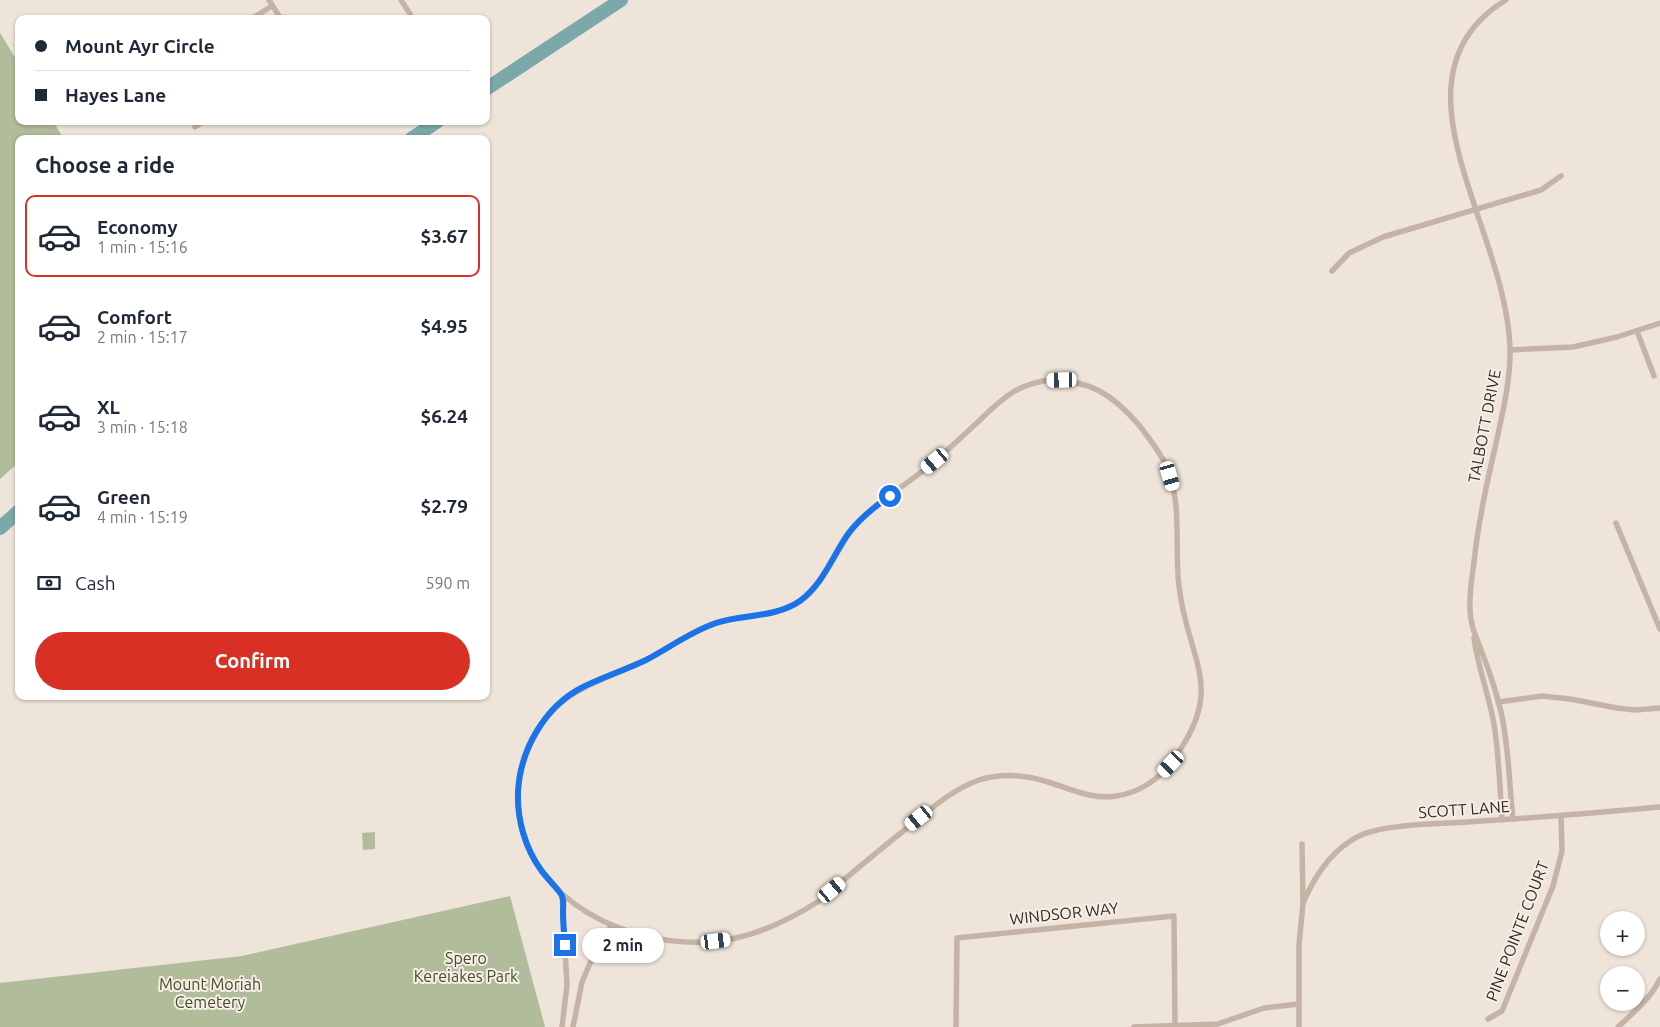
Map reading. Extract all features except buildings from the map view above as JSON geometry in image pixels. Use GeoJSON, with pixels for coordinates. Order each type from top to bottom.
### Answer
{"type":"FeatureCollection","features":[{"type":"Feature","properties":{"kind":"street"},"geometry":{"type":"LineString","coordinates":[[400,0],[410,14]]}},
{"type":"Feature","properties":{"kind":"street","name":"TALBOTT DRIVE"},"geometry":{"type":"LineString","coordinates":[[1506,0],[1482,19],[1467,38],[1456,61],[1450,87],[1450,108],[1459,156],[1500,292],[1510,350],[1505,400],[1484,495],[1474,554],[1470,609],[1473,631],[1481,649],[1498,702],[1504,730],[1512,819]]}},
{"type":"Feature","properties":{"kind":"street"},"geometry":{"type":"LineString","coordinates":[[256,15],[270,3],[278,15]]}},
{"type":"Feature","properties":{"kind":"street"},"geometry":{"type":"LineString","coordinates":[[1332,271],[1349,253],[1374,241],[1400,231],[1541,190],[1561,176]]}},
{"type":"Feature","properties":{"kind":"street"},"geometry":{"type":"LineString","coordinates":[[1510,350],[1572,347],[1602,341],[1660,323]]}},
{"type":"Feature","properties":{"kind":"street"},"geometry":{"type":"LineString","coordinates":[[1637,331],[1654,376]]}},
{"type":"Feature","properties":{"kind":"street"},"geometry":{"type":"LineString","coordinates":[[1062,380],[1075,382],[1101,391],[1124,408],[1156,447],[1173,484],[1177,508],[1179,588],[1202,684],[1197,720],[1186,743],[1162,773],[1140,789],[1114,797],[1087,795],[1048,782],[1021,776],[994,777],[974,782],[942,800],[819,901],[785,921],[748,935],[716,941],[687,942],[647,936],[612,925],[582,910],[562,895],[540,870],[529,849],[520,823],[518,801],[522,766],[530,744],[540,726],[562,702],[583,687],[645,660],[704,628],[730,619],[785,609],[798,602],[820,582],[845,539],[858,523],[878,504],[935,461],[1014,391],[1037,382],[1062,380]]}},
{"type":"Feature","properties":{"kind":"street"},"geometry":{"type":"LineString","coordinates":[[1616,523],[1660,629]]}},
{"type":"Feature","properties":{"kind":"street"},"geometry":{"type":"LineString","coordinates":[[1473,631],[1476,657],[1490,704],[1494,726],[1502,820]]}},
{"type":"Feature","properties":{"kind":"street"},"geometry":{"type":"LineString","coordinates":[[1498,702],[1542,696],[1635,710],[1660,708]]}},
{"type":"Feature","properties":{"kind":"street","name":"SCOTT LANE"},"geometry":{"type":"LineString","coordinates":[[1303,903],[1313,881],[1331,858],[1345,845],[1362,835],[1389,828],[1660,808]]}},
{"type":"Feature","properties":{"kind":"street","name":"PINE POINTE COURT"},"geometry":{"type":"LineString","coordinates":[[1488,1019],[1502,1012],[1553,886],[1562,851],[1561,816]]}},
{"type":"Feature","properties":{"kind":"street","name":"SCOTT LANE"},"geometry":{"type":"LineString","coordinates":[[1299,1027],[1300,935],[1303,903],[1302,844]]}},
{"type":"Feature","properties":{"kind":"street"},"geometry":{"type":"LineString","coordinates":[[562,895],[567,986],[562,1027]]}},
{"type":"Feature","properties":{"kind":"street","name":"WINDSOR WAY"},"geometry":{"type":"LineString","coordinates":[[956,1027],[957,938],[1174,916],[1175,1026]]}},
{"type":"Feature","properties":{"kind":"street"},"geometry":{"type":"LineString","coordinates":[[573,1027],[582,982],[592,957],[612,925]]}},
{"type":"Feature","properties":{"kind":"street"},"geometry":{"type":"LineString","coordinates":[[1618,1027],[1640,1007],[1660,979]]}},
{"type":"Feature","properties":{"kind":"street"},"geometry":{"type":"LineString","coordinates":[[1134,1027],[1218,1024],[1264,1008],[1299,1004]]}},
{"type":"Feature","properties":{"kind":"green space"},"geometry":{"type":"Polygon","coordinates":[[[0,33],[15,57],[15,125],[55,125],[62,135],[15,135],[15,466],[0,479],[0,33]]]}},
{"type":"Feature","properties":{"kind":"green space"},"geometry":{"type":"Polygon","coordinates":[[[375,832],[375,849],[363,850],[362,833],[375,832]]]}},
{"type":"Feature","properties":{"kind":"green space","name":"Spero Kereiakes Park"},"geometry":{"type":"Polygon","coordinates":[[[510,896],[545,1027],[0,1027],[0,983],[242,956],[510,896]]]}},
{"type":"Feature","properties":{"kind":"waterway"},"geometry":{"type":"LineString","coordinates":[[490,86],[621,0]]}},
{"type":"Feature","properties":{"kind":"waterway"},"geometry":{"type":"LineString","coordinates":[[417,135],[432,125]]}},
{"type":"Feature","properties":{"kind":"waterway"},"geometry":{"type":"LineString","coordinates":[[0,528],[15,515]]}},
{"type":"Feature","properties":{"kind":"route"},"geometry":{"type":"LineString","coordinates":[[565,945],[562,895],[540,870],[533,858],[520,823],[518,809],[518,789],[522,766],[525,755],[540,726],[553,710],[573,693],[657,654],[692,633],[730,619],[785,609],[798,602],[820,582],[849,533],[868,513],[890,496]]}},
{"type":"Feature","properties":{"kind":"park label","name":"Mount Moriah Cemetery"},"geometry":{"type":"Point","coordinates":[210,993]}}]}
